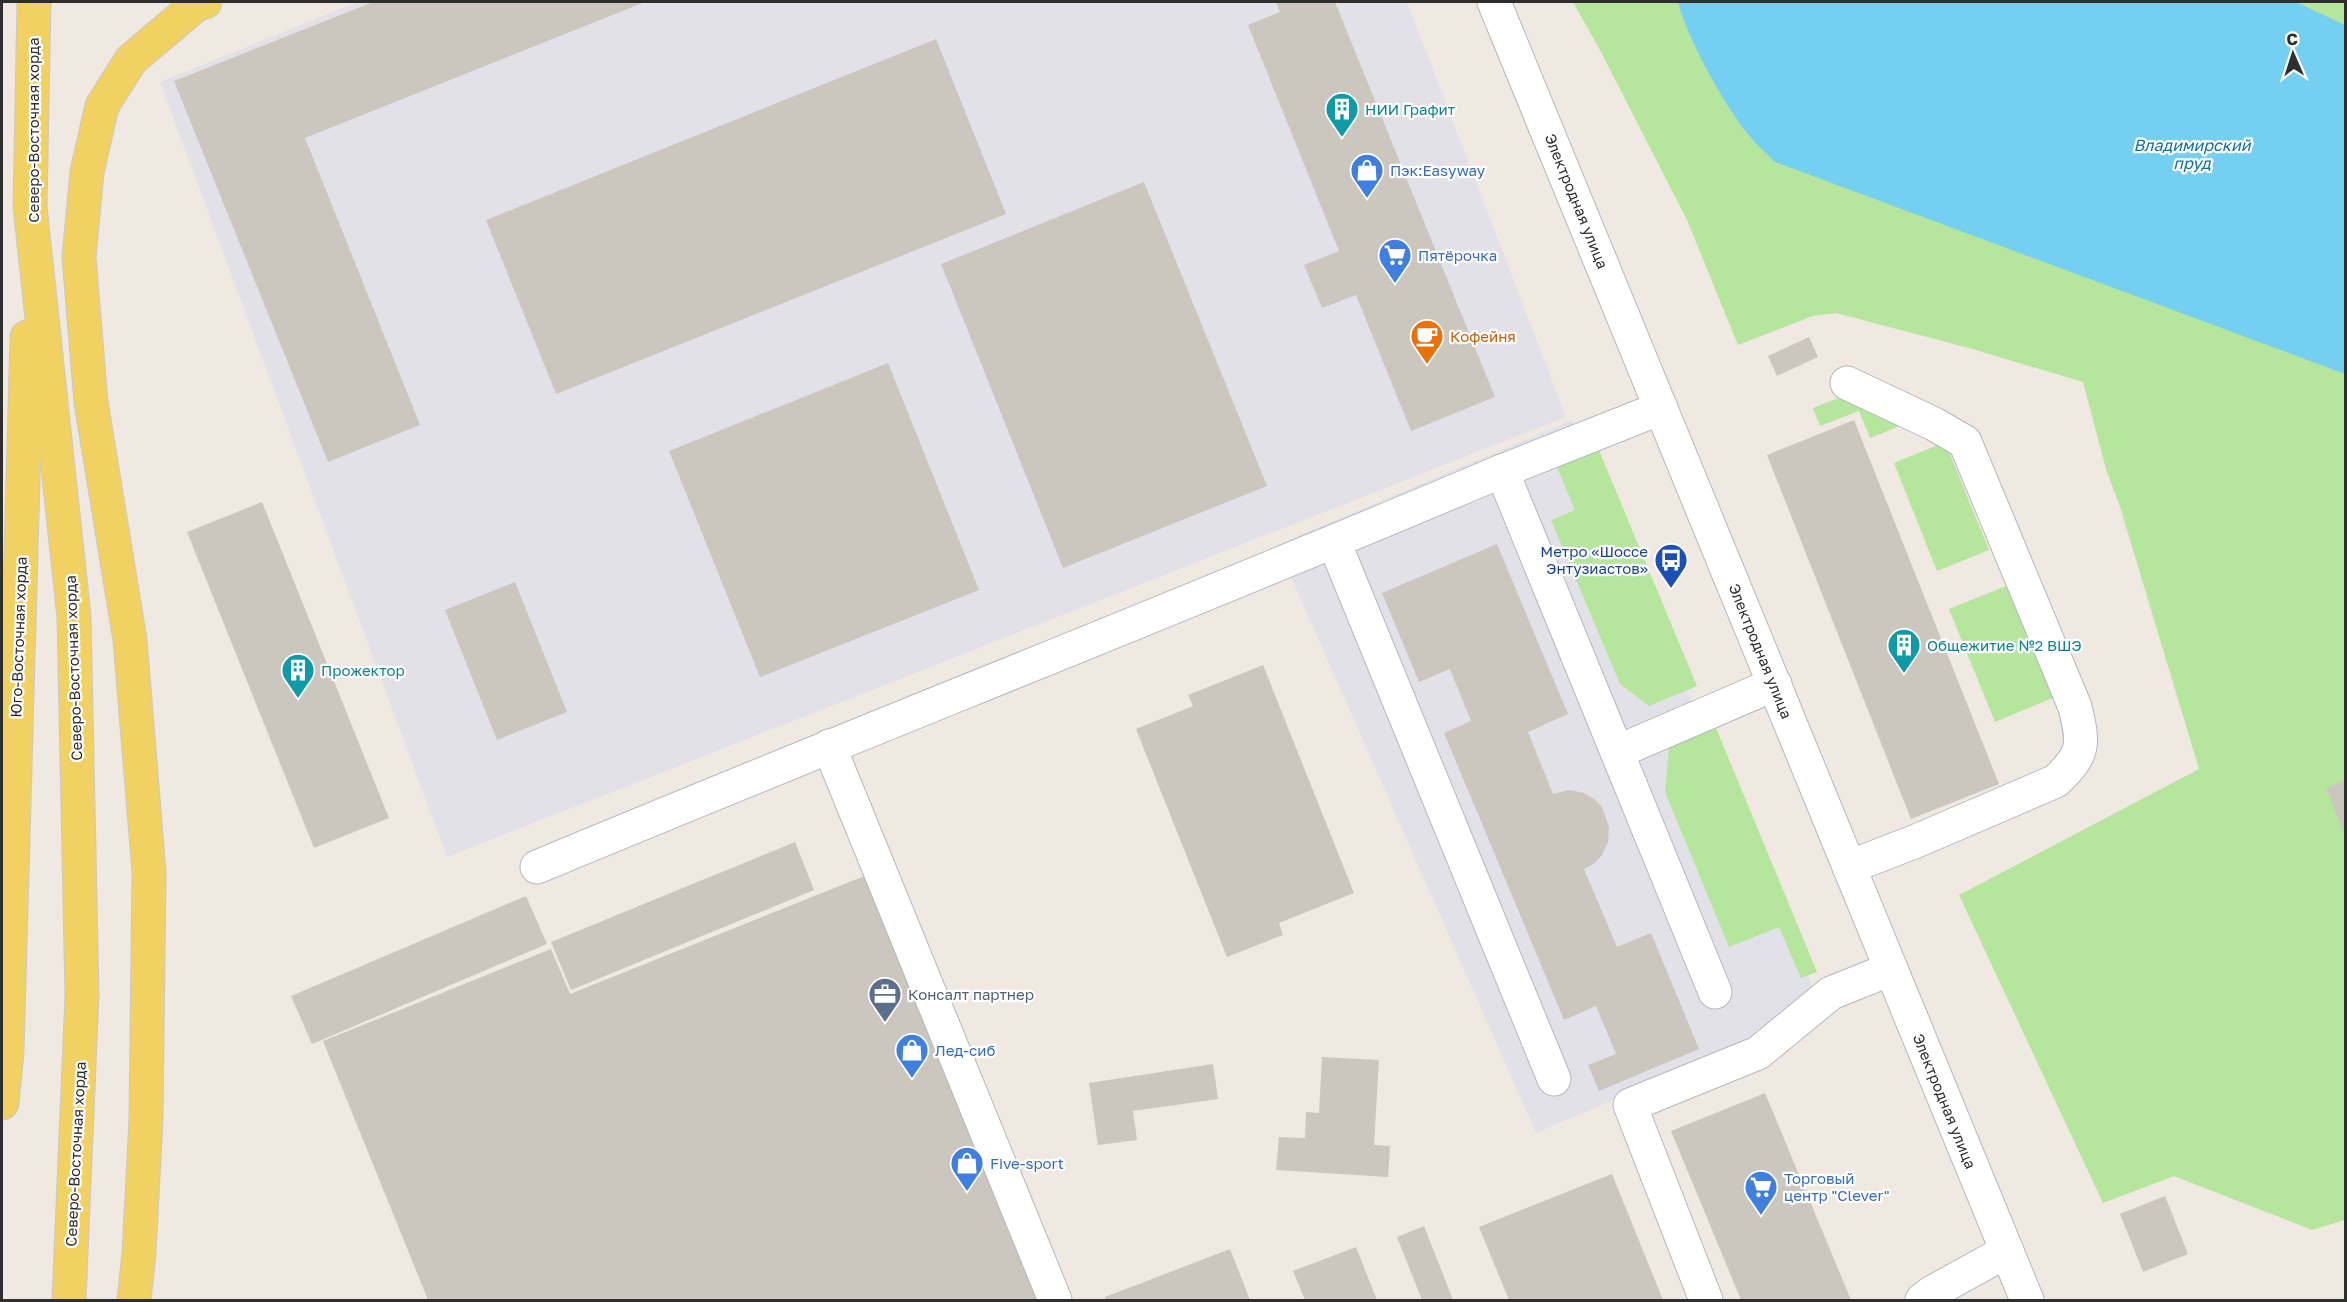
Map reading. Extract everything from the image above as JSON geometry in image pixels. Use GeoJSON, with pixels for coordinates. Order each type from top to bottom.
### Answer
{"type":"FeatureCollection","features":[{"type":"Feature","properties":{"kind":"main road","name":"Северо-Восточная хорда"},"geometry":{"type":"LineString","coordinates":[[34,2],[30,206],[74,617],[82,994],[69,1300]]}},
{"type":"Feature","properties":{"kind":"main road"},"geometry":{"type":"LineString","coordinates":[[134,1300],[139,1253],[146,1120],[149,872],[130,640],[91,402],[79,257],[87,172],[102,106],[131,60],[196,5],[205,2]]}},
{"type":"Feature","properties":{"kind":"main road","name":"Юго-Восточная хорда"},"geometry":{"type":"LineString","coordinates":[[2,1103],[7,1052],[30,206]]}},
{"type":"Feature","properties":{"kind":"street","name":"Электродная улица"},"geometry":{"type":"LineString","coordinates":[[1494,2],[2027,1300]]}},
{"type":"Feature","properties":{"kind":"street"},"geometry":{"type":"LineString","coordinates":[[1847,383],[1934,424],[1965,442],[2075,708],[2081,732],[2080,751],[2073,765],[2056,780],[1914,842],[1850,867]]}},
{"type":"Feature","properties":{"kind":"street"},"geometry":{"type":"LineString","coordinates":[[537,867],[1334,542],[1502,471],[1662,408]]}},
{"type":"Feature","properties":{"kind":"street"},"geometry":{"type":"LineString","coordinates":[[1502,471],[1715,992]]}},
{"type":"Feature","properties":{"kind":"street"},"geometry":{"type":"LineString","coordinates":[[1334,542],[1554,1078]]}},
{"type":"Feature","properties":{"kind":"street"},"geometry":{"type":"LineString","coordinates":[[1617,752],[1775,684]]}},
{"type":"Feature","properties":{"kind":"street"},"geometry":{"type":"LineString","coordinates":[[829,746],[1055,1300]]}},
{"type":"Feature","properties":{"kind":"street"},"geometry":{"type":"LineString","coordinates":[[1706,1300],[1630,1105],[1758,1053],[1831,993],[1891,969]]}},
{"type":"Feature","properties":{"kind":"street"},"geometry":{"type":"LineString","coordinates":[[1922,1300],[2007,1251]]}},
{"type":"Feature","properties":{"kind":"shaded area"},"geometry":{"type":"Polygon","coordinates":[[[358,2],[1407,2],[1566,417],[447,857],[160,82],[358,2]]]}},
{"type":"Feature","properties":{"kind":"shaded area"},"geometry":{"type":"Polygon","coordinates":[[[1572,420],[1823,1010],[1536,1133],[1277,545],[1572,420]]]}},
{"type":"Feature","properties":{"kind":"green space"},"geometry":{"type":"Polygon","coordinates":[[[1573,2],[2345,2],[2345,1220],[2312,1230],[2174,1176],[2103,1203],[1959,895],[2199,769],[2121,510],[2106,469],[2083,382],[1969,348],[1836,313],[1813,316],[1738,345],[1687,220],[1573,2]]]}},
{"type":"Feature","properties":{"kind":"green space"},"geometry":{"type":"Polygon","coordinates":[[[1849,394],[1910,422],[1870,438],[1859,411],[1820,426],[1813,408],[1849,394]]]}},
{"type":"Feature","properties":{"kind":"green space"},"geometry":{"type":"Polygon","coordinates":[[[1945,442],[1989,550],[1937,571],[1894,463],[1945,442]]]}},
{"type":"Feature","properties":{"kind":"green space"},"geometry":{"type":"Polygon","coordinates":[[[1598,448],[1697,686],[1649,706],[1620,684],[1551,520],[1575,510],[1556,465],[1598,448]]]}},
{"type":"Feature","properties":{"kind":"green space"},"geometry":{"type":"Polygon","coordinates":[[[2009,585],[2055,697],[1995,722],[1949,609],[2009,585]]]}},
{"type":"Feature","properties":{"kind":"green space"},"geometry":{"type":"Polygon","coordinates":[[[1716,728],[1817,972],[1801,978],[1779,927],[1729,947],[1665,792],[1669,748],[1716,728]]]}},
{"type":"Feature","properties":{"kind":"water","name":"Владимирский пруд"},"geometry":{"type":"Polygon","coordinates":[[[1678,2],[2296,2],[2345,25],[2345,374],[1775,162],[1734,115],[1697,50],[1678,2]]]}},
{"type":"Feature","properties":{"kind":"building"},"geometry":{"type":"Polygon","coordinates":[[[373,2],[645,2],[305,138],[420,425],[328,462],[174,81],[373,2]]]}},
{"type":"Feature","properties":{"kind":"building","name":"НИИ Графит"},"geometry":{"type":"Polygon","coordinates":[[[1276,2],[1335,2],[1495,397],[1411,431],[1356,295],[1322,308],[1304,265],[1339,251],[1248,25],[1280,12],[1276,2]]]}},
{"type":"Feature","properties":{"kind":"building"},"geometry":{"type":"Polygon","coordinates":[[[936,39],[1006,214],[556,394],[486,220],[936,39]]]}},
{"type":"Feature","properties":{"kind":"building"},"geometry":{"type":"Polygon","coordinates":[[[1144,182],[1267,486],[1063,568],[941,264],[1144,182]]]}},
{"type":"Feature","properties":{"kind":"building"},"geometry":{"type":"Polygon","coordinates":[[[1809,337],[1818,357],[1777,376],[1768,356],[1809,337]]]}},
{"type":"Feature","properties":{"kind":"building"},"geometry":{"type":"Polygon","coordinates":[[[888,363],[979,590],[760,677],[669,451],[888,363]]]}},
{"type":"Feature","properties":{"kind":"building","name":"Общежитие №2 ВШЭ"},"geometry":{"type":"Polygon","coordinates":[[[1854,420],[1999,784],[1911,819],[1767,455],[1854,420]]]}},
{"type":"Feature","properties":{"kind":"building","name":"Прожектор"},"geometry":{"type":"Polygon","coordinates":[[[262,502],[389,818],[314,848],[187,532],[262,502]]]}},
{"type":"Feature","properties":{"kind":"building"},"geometry":{"type":"Polygon","coordinates":[[[1497,544],[1568,714],[1528,732],[1553,794],[1570,790],[1584,793],[1602,807],[1609,827],[1608,842],[1595,863],[1584,869],[1617,947],[1651,933],[1699,1049],[1599,1091],[1588,1065],[1616,1054],[1596,1006],[1564,1020],[1444,733],[1471,721],[1450,669],[1419,682],[1382,593],[1497,544]]]}},
{"type":"Feature","properties":{"kind":"building"},"geometry":{"type":"Polygon","coordinates":[[[515,582],[567,712],[497,740],[445,610],[515,582]]]}},
{"type":"Feature","properties":{"kind":"building"},"geometry":{"type":"Polygon","coordinates":[[[1263,665],[1354,893],[1279,923],[1283,935],[1227,957],[1136,729],[1193,706],[1188,695],[1263,665]]]}},
{"type":"Feature","properties":{"kind":"building"},"geometry":{"type":"Polygon","coordinates":[[[2346,780],[2346,835],[2345,835],[2326,788],[2346,780]]]}},
{"type":"Feature","properties":{"kind":"building"},"geometry":{"type":"Polygon","coordinates":[[[795,842],[814,890],[571,990],[551,942],[795,842]]]}},
{"type":"Feature","properties":{"kind":"building"},"geometry":{"type":"Polygon","coordinates":[[[867,875],[1039,1300],[428,1300],[323,1041],[551,949],[570,994],[867,875]]]}},
{"type":"Feature","properties":{"kind":"building"},"geometry":{"type":"Polygon","coordinates":[[[526,896],[547,944],[312,1044],[291,996],[526,896]]]}},
{"type":"Feature","properties":{"kind":"building"},"geometry":{"type":"Polygon","coordinates":[[[1322,1057],[1379,1060],[1374,1145],[1390,1146],[1388,1177],[1276,1170],[1279,1137],[1305,1138],[1306,1112],[1319,1113],[1322,1057]]]}},
{"type":"Feature","properties":{"kind":"building"},"geometry":{"type":"Polygon","coordinates":[[[1213,1064],[1218,1099],[1133,1111],[1137,1140],[1098,1145],[1089,1083],[1213,1064]]]}},
{"type":"Feature","properties":{"kind":"building","name":"Торговый центр \"Clever\""},"geometry":{"type":"Polygon","coordinates":[[[1765,1093],[1851,1300],[1741,1300],[1671,1131],[1765,1093]]]}},
{"type":"Feature","properties":{"kind":"building"},"geometry":{"type":"Polygon","coordinates":[[[1612,1174],[1663,1300],[1509,1300],[1479,1227],[1612,1174]]]}},
{"type":"Feature","properties":{"kind":"building"},"geometry":{"type":"Polygon","coordinates":[[[2165,1196],[2188,1254],[2143,1272],[2120,1214],[2165,1196]]]}},
{"type":"Feature","properties":{"kind":"building"},"geometry":{"type":"Polygon","coordinates":[[[1424,1226],[1453,1300],[1422,1300],[1397,1237],[1424,1226]]]}},
{"type":"Feature","properties":{"kind":"building"},"geometry":{"type":"Polygon","coordinates":[[[1356,1247],[1377,1300],[1305,1300],[1293,1271],[1356,1247]]]}},
{"type":"Feature","properties":{"kind":"building"},"geometry":{"type":"Polygon","coordinates":[[[1230,1249],[1250,1300],[1106,1300],[1105,1297],[1230,1249]]]}},
{"type":"Feature","properties":{"kind":"place","name":"НИИ Графит"},"geometry":{"type":"Point","coordinates":[1342,138]}},
{"type":"Feature","properties":{"kind":"place","name":"Пэк:Easyway"},"geometry":{"type":"Point","coordinates":[1367,199]}},
{"type":"Feature","properties":{"kind":"place","name":"Пятёрочка"},"geometry":{"type":"Point","coordinates":[1395,284]}},
{"type":"Feature","properties":{"kind":"place","name":"Кофейня"},"geometry":{"type":"Point","coordinates":[1427,365]}},
{"type":"Feature","properties":{"kind":"place","name":"Метро «Шоссе Энтузиастов»"},"geometry":{"type":"Point","coordinates":[1671,589]}},
{"type":"Feature","properties":{"kind":"place","name":"Общежитие №2 ВШЭ"},"geometry":{"type":"Point","coordinates":[1904,674]}},
{"type":"Feature","properties":{"kind":"place","name":"Прожектор"},"geometry":{"type":"Point","coordinates":[298,699]}},
{"type":"Feature","properties":{"kind":"place","name":"Консалт партнер"},"geometry":{"type":"Point","coordinates":[885,1023]}},
{"type":"Feature","properties":{"kind":"place","name":"Лед-сиб"},"geometry":{"type":"Point","coordinates":[912,1079]}},
{"type":"Feature","properties":{"kind":"place","name":"Five-sport"},"geometry":{"type":"Point","coordinates":[967,1192]}},
{"type":"Feature","properties":{"kind":"place","name":"Торговый центр \"Clever\""},"geometry":{"type":"Point","coordinates":[1761,1216]}}]}
